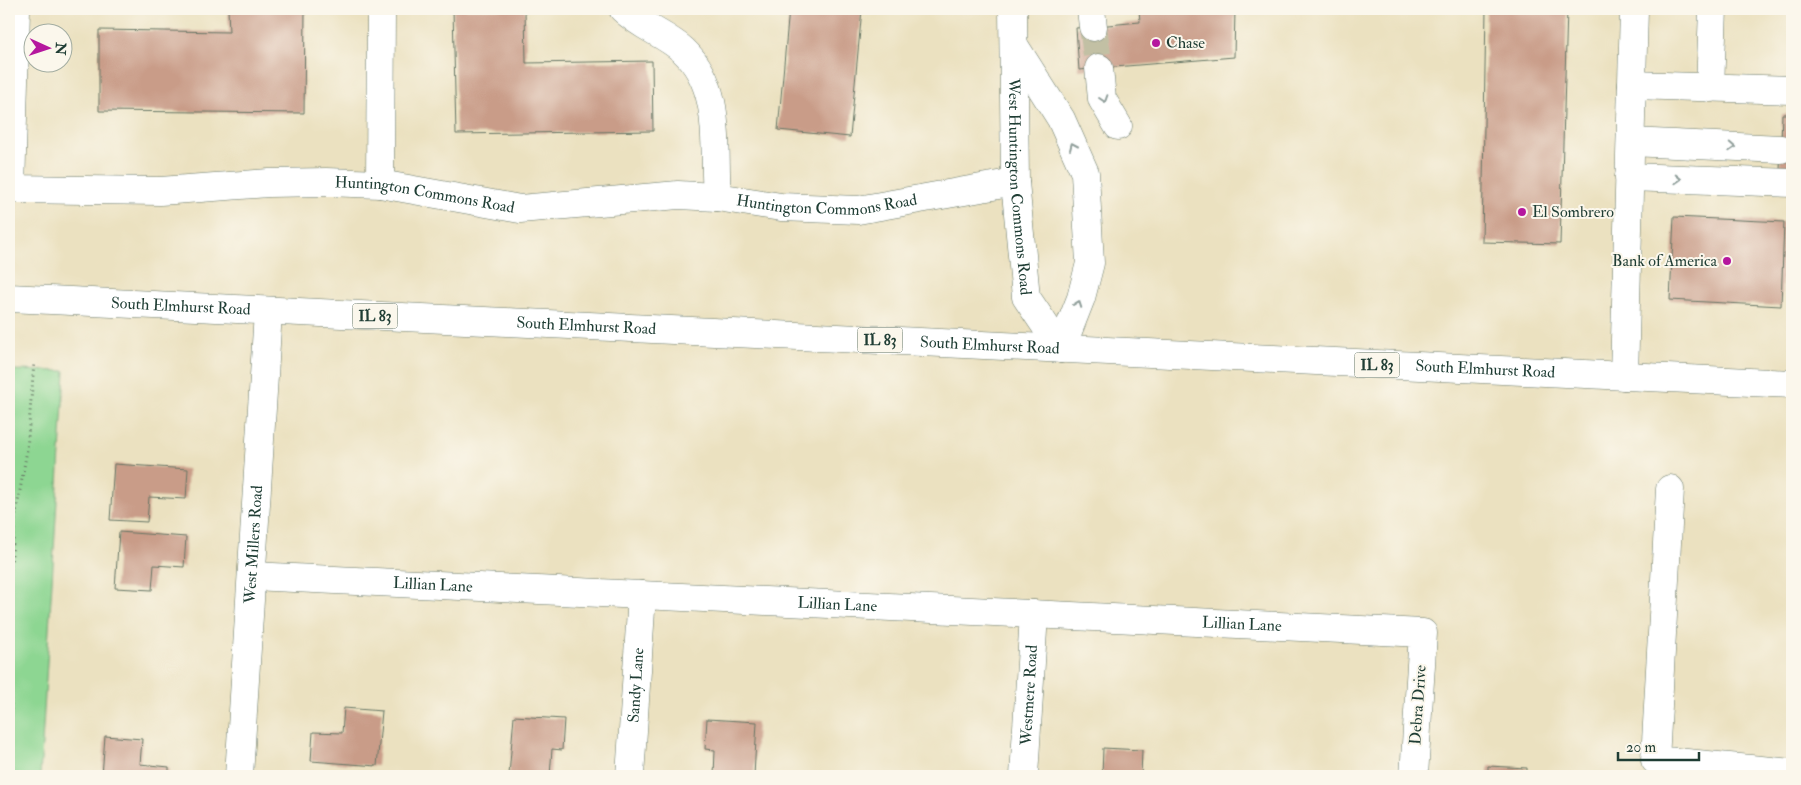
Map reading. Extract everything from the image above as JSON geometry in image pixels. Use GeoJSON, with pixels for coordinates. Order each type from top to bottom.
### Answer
{"type":"FeatureCollection","features":[{"type":"Feature","properties":{"kind":"street","name":"Huntington Commons Road"},"geometry":{"type":"LineString","coordinates":[[16,9],[11,189],[160,191],[269,183],[380,184],[520,209],[678,195],[717,197],[781,207],[858,210],[1015,182]]}},
{"type":"Feature","properties":{"kind":"street"},"geometry":{"type":"LineString","coordinates":[[380,9],[380,184]]}},
{"type":"Feature","properties":{"kind":"street"},"geometry":{"type":"LineString","coordinates":[[623,9],[683,50],[697,67],[707,88],[714,114],[717,197]]}},
{"type":"Feature","properties":{"kind":"street","name":"West Huntington Commons Road"},"geometry":{"type":"LineString","coordinates":[[1013,9],[1015,182],[1026,297],[1061,349]]}},
{"type":"Feature","properties":{"kind":"street"},"geometry":{"type":"LineString","coordinates":[[1624,376],[1634,9]]}},
{"type":"Feature","properties":{"kind":"street"},"geometry":{"type":"LineString","coordinates":[[1710,88],[1713,9]]}},
{"type":"Feature","properties":{"kind":"street","name":"West Huntington Commons Road"},"geometry":{"type":"LineString","coordinates":[[1014,45],[1061,119],[1086,173],[1090,262],[1081,298],[1061,349]]}},
{"type":"Feature","properties":{"kind":"street"},"geometry":{"type":"LineString","coordinates":[[1099,68],[1102,99],[1118,126]]}},
{"type":"Feature","properties":{"kind":"street"},"geometry":{"type":"LineString","coordinates":[[1632,86],[1792,90]]}},
{"type":"Feature","properties":{"kind":"street"},"geometry":{"type":"LineString","coordinates":[[1631,142],[1781,149]]}},
{"type":"Feature","properties":{"kind":"street"},"geometry":{"type":"LineString","coordinates":[[1629,177],[1792,183]]}},
{"type":"Feature","properties":{"kind":"street","name":"South Elmhurst Road"},"geometry":{"type":"LineString","coordinates":[[9,298],[268,312],[482,320],[1792,384]]}},
{"type":"Feature","properties":{"kind":"street","name":"West Millers Road"},"geometry":{"type":"LineString","coordinates":[[239,776],[268,312]]}},
{"type":"Feature","properties":{"kind":"street"},"geometry":{"type":"LineString","coordinates":[[1670,489],[1652,768],[1792,773]]}},
{"type":"Feature","properties":{"kind":"street","name":"Lillian Lane"},"geometry":{"type":"LineString","coordinates":[[252,576],[1423,633]]}},
{"type":"Feature","properties":{"kind":"street","name":"Sandy Lane"},"geometry":{"type":"LineString","coordinates":[[630,776],[642,595]]}},
{"type":"Feature","properties":{"kind":"street","name":"Westmere Road"},"geometry":{"type":"LineString","coordinates":[[1024,776],[1034,614]]}},
{"type":"Feature","properties":{"kind":"street","name":"Debra Drive"},"geometry":{"type":"LineString","coordinates":[[1414,776],[1423,633]]}},
{"type":"Feature","properties":{"kind":"path"},"geometry":{"type":"LineString","coordinates":[[9,590],[14,519],[27,450],[34,363]]}},
{"type":"Feature","properties":{"kind":"path"},"geometry":{"type":"LineString","coordinates":[[9,659],[11,707],[9,742]]}},
{"type":"Feature","properties":{"kind":"green space"},"geometry":{"type":"Polygon","coordinates":[[[9,370],[65,371],[40,776],[9,776],[9,370]]]}},
{"type":"Feature","properties":{"kind":"building"},"geometry":{"type":"Polygon","coordinates":[[[228,9],[305,9],[304,113],[99,111],[99,30],[229,32],[228,9]]]}},
{"type":"Feature","properties":{"kind":"building"},"geometry":{"type":"Polygon","coordinates":[[[453,9],[525,9],[526,63],[652,61],[653,131],[456,134],[453,9]]]}},
{"type":"Feature","properties":{"kind":"building"},"geometry":{"type":"Polygon","coordinates":[[[789,9],[862,9],[850,137],[778,130],[789,9]]]}},
{"type":"Feature","properties":{"kind":"building","name":"Chase"},"geometry":{"type":"Polygon","coordinates":[[[1139,9],[1235,9],[1234,57],[1079,70],[1076,28],[1140,22],[1139,9]]]}},
{"type":"Feature","properties":{"kind":"building"},"geometry":{"type":"Polygon","coordinates":[[[1486,9],[1567,9],[1560,244],[1482,242],[1486,9]]]}},
{"type":"Feature","properties":{"kind":"building"},"geometry":{"type":"Polygon","coordinates":[[[1782,114],[1792,114],[1792,171],[1780,171],[1782,114]]]}},
{"type":"Feature","properties":{"kind":"building","name":"Bank of America"},"geometry":{"type":"Polygon","coordinates":[[[1674,217],[1784,222],[1781,306],[1670,300],[1674,217]]]}},
{"type":"Feature","properties":{"kind":"building"},"geometry":{"type":"Polygon","coordinates":[[[114,464],[188,469],[186,499],[149,497],[147,522],[110,520],[114,464]]]}},
{"type":"Feature","properties":{"kind":"building"},"geometry":{"type":"Polygon","coordinates":[[[119,532],[186,537],[184,567],[154,565],[152,590],[115,588],[119,532]]]}},
{"type":"Feature","properties":{"kind":"building"},"geometry":{"type":"Polygon","coordinates":[[[344,708],[382,711],[377,766],[311,761],[313,732],[342,733],[344,708]]]}},
{"type":"Feature","properties":{"kind":"building"},"geometry":{"type":"Polygon","coordinates":[[[514,716],[564,719],[562,750],[552,749],[550,776],[509,775],[514,716]]]}},
{"type":"Feature","properties":{"kind":"building"},"geometry":{"type":"Polygon","coordinates":[[[707,719],[757,722],[754,776],[714,776],[715,750],[705,749],[707,719]]]}},
{"type":"Feature","properties":{"kind":"building"},"geometry":{"type":"Polygon","coordinates":[[[105,736],[142,739],[140,764],[169,767],[169,776],[102,776],[105,736]]]}},
{"type":"Feature","properties":{"kind":"building"},"geometry":{"type":"Polygon","coordinates":[[[1103,748],[1142,750],[1141,776],[1102,776],[1103,748]]]}},
{"type":"Feature","properties":{"kind":"building"},"geometry":{"type":"Polygon","coordinates":[[[1488,766],[1527,768],[1527,776],[1488,776],[1488,766]]]}},
{"type":"Feature","properties":{"kind":"tunnel"},"geometry":{"type":"LineString","coordinates":[[1093,27],[1099,68]]}},
{"type":"Feature","properties":{"kind":"place","name":"Chase"},"geometry":{"type":"Point","coordinates":[1156,43]}},
{"type":"Feature","properties":{"kind":"place","name":"El Sombrero"},"geometry":{"type":"Point","coordinates":[1522,212]}},
{"type":"Feature","properties":{"kind":"place","name":"Bank of America"},"geometry":{"type":"Point","coordinates":[1727,261]}}]}
